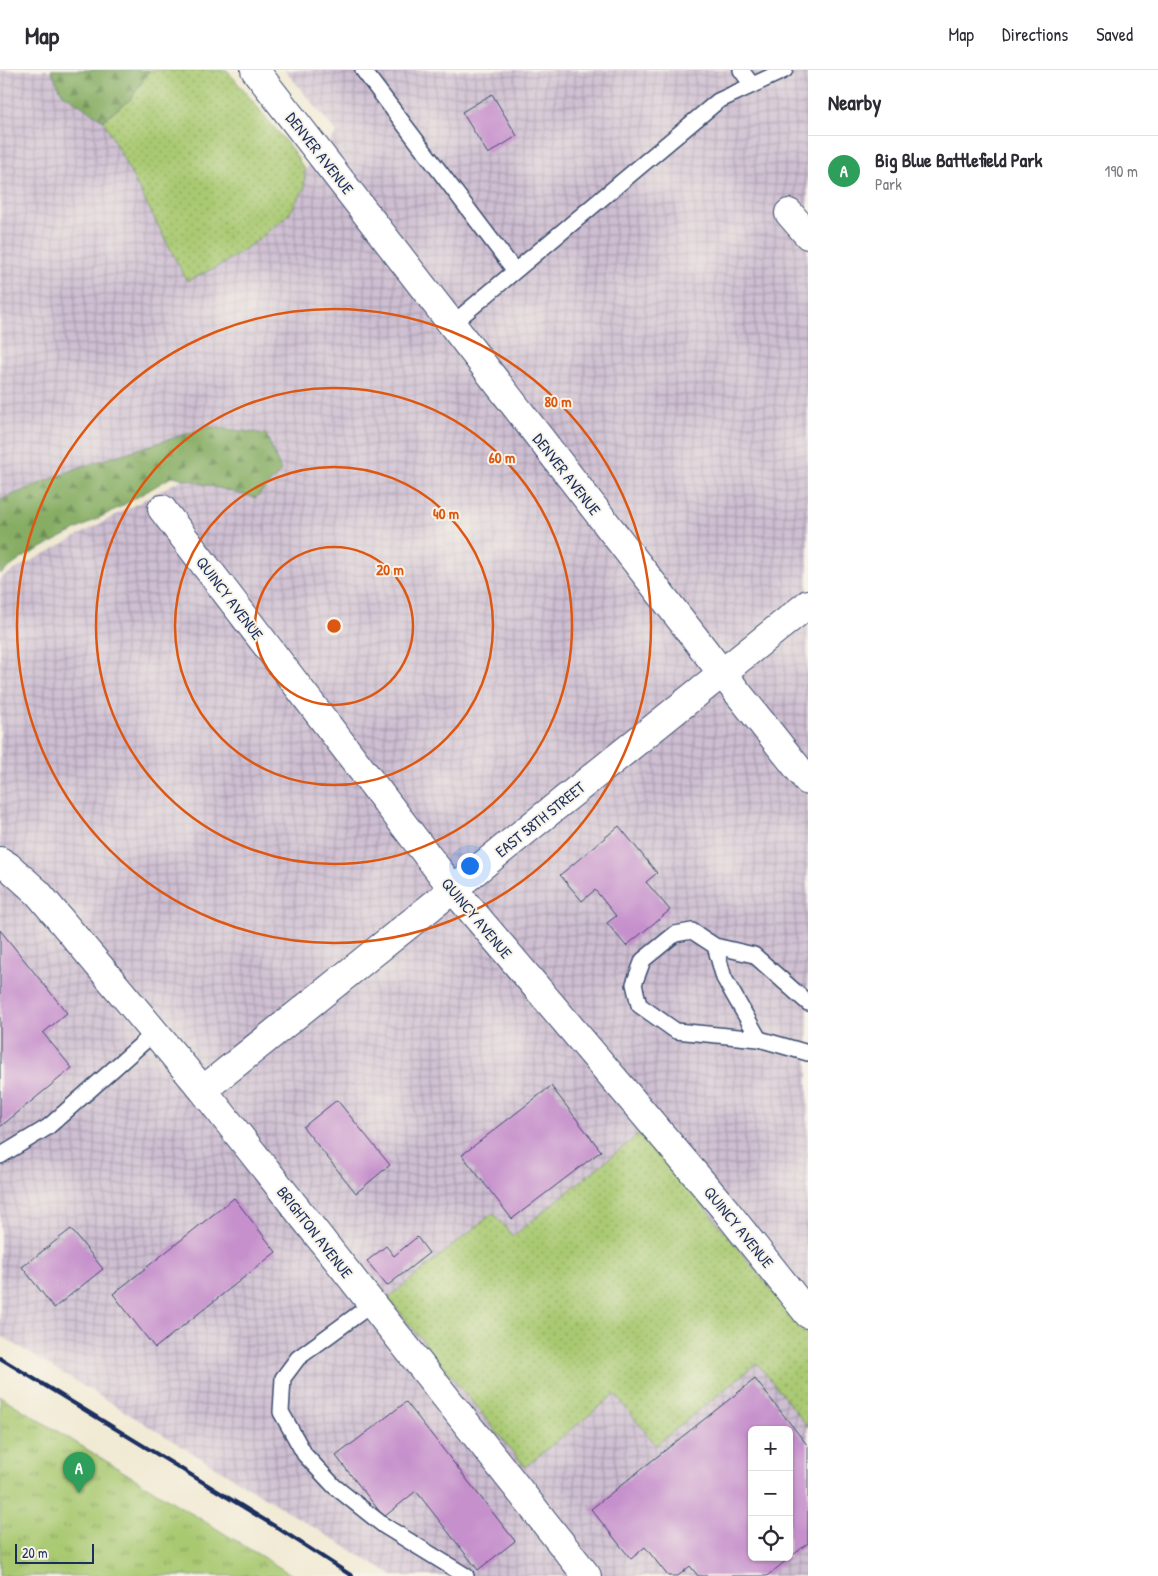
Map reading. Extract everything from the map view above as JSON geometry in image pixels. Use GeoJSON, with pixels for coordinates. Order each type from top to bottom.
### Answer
{"type":"FeatureCollection","features":[{"type":"Feature","properties":{"kind":"street","name":"DENVER AVENUE"},"geometry":{"type":"LineString","coordinates":[[255,70],[722,673],[808,781]]}},
{"type":"Feature","properties":{"kind":"street"},"geometry":{"type":"LineString","coordinates":[[789,213],[808,235]]}},
{"type":"Feature","properties":{"kind":"street","name":"QUINCY AVENUE"},"geometry":{"type":"LineString","coordinates":[[162,509],[453,890],[723,1207],[808,1314]]}},
{"type":"Feature","properties":{"kind":"street","name":"EAST 58TH STREET"},"geometry":{"type":"LineString","coordinates":[[203,1090],[808,604]]}},
{"type":"Feature","properties":{"kind":"street","name":"BRIGHTON AVENUE"},"geometry":{"type":"LineString","coordinates":[[0,861],[38,893],[203,1090],[588,1576]]}},
{"type":"Feature","properties":{"kind":"lane"},"geometry":{"type":"LineString","coordinates":[[742,70],[752,86]]}},
{"type":"Feature","properties":{"kind":"lane"},"geometry":{"type":"LineString","coordinates":[[452,324],[718,102],[785,70]]}},
{"type":"Feature","properties":{"kind":"lane"},"geometry":{"type":"LineString","coordinates":[[368,72],[516,271]]}},
{"type":"Feature","properties":{"kind":"lane"},"geometry":{"type":"LineString","coordinates":[[808,1004],[754,955],[715,946],[692,931],[675,934],[643,960],[634,984],[639,1005],[676,1031],[759,1039],[808,1053]]}},
{"type":"Feature","properties":{"kind":"lane"},"geometry":{"type":"LineString","coordinates":[[715,946],[724,978],[759,1039]]}},
{"type":"Feature","properties":{"kind":"lane"},"geometry":{"type":"LineString","coordinates":[[0,1156],[48,1127],[154,1033]]}},
{"type":"Feature","properties":{"kind":"lane"},"geometry":{"type":"LineString","coordinates":[[372,1304],[298,1358],[283,1378],[281,1412],[305,1455],[334,1486],[383,1525],[466,1576]]}},
{"type":"Feature","properties":{"kind":"shaded area"},"geometry":{"type":"Polygon","coordinates":[[[0,70],[51,70],[62,93],[103,120],[187,281],[231,258],[258,240],[304,189],[305,170],[337,133],[285,70],[808,70],[808,1576],[393,1576],[0,1335],[0,578],[265,434],[142,449],[80,467],[0,500],[0,70]]]}},
{"type":"Feature","properties":{"kind":"green space"},"geometry":{"type":"Polygon","coordinates":[[[51,70],[149,70],[131,99],[103,120],[62,93],[51,70]]]}},
{"type":"Feature","properties":{"kind":"green space"},"geometry":{"type":"Polygon","coordinates":[[[149,70],[227,70],[290,147],[305,170],[304,189],[289,214],[258,240],[223,264],[187,281],[103,120],[131,99],[149,70]]]}},
{"type":"Feature","properties":{"kind":"green space"},"geometry":{"type":"Polygon","coordinates":[[[209,427],[266,434],[281,471],[256,498],[173,476],[120,507],[24,557],[0,574],[0,500],[80,467],[209,427]]]}},
{"type":"Feature","properties":{"kind":"green space"},"geometry":{"type":"Polygon","coordinates":[[[643,1131],[808,1335],[808,1427],[757,1363],[656,1445],[615,1394],[525,1467],[388,1298],[493,1213],[513,1236],[643,1131]]]}},
{"type":"Feature","properties":{"kind":"green space"},"geometry":{"type":"Polygon","coordinates":[[[0,1396],[287,1572],[294,1576],[0,1576],[0,1396]]]}},
{"type":"Feature","properties":{"kind":"building"},"geometry":{"type":"Polygon","coordinates":[[[492,94],[517,136],[488,154],[462,112],[492,94]]]}},
{"type":"Feature","properties":{"kind":"building"},"geometry":{"type":"Polygon","coordinates":[[[619,826],[657,873],[646,882],[670,910],[626,946],[607,923],[616,916],[595,890],[582,901],[560,875],[619,826]]]}},
{"type":"Feature","properties":{"kind":"building"},"geometry":{"type":"Polygon","coordinates":[[[0,930],[67,1013],[43,1033],[72,1068],[0,1127],[0,930]]]}},
{"type":"Feature","properties":{"kind":"building"},"geometry":{"type":"Polygon","coordinates":[[[551,1086],[601,1151],[512,1219],[462,1155],[551,1086]]]}},
{"type":"Feature","properties":{"kind":"building"},"geometry":{"type":"Polygon","coordinates":[[[337,1100],[390,1165],[356,1193],[303,1127],[337,1100]]]}},
{"type":"Feature","properties":{"kind":"building"},"geometry":{"type":"Polygon","coordinates":[[[234,1198],[276,1252],[155,1348],[113,1294],[234,1198]]]}},
{"type":"Feature","properties":{"kind":"building"},"geometry":{"type":"Polygon","coordinates":[[[71,1229],[103,1269],[54,1308],[22,1267],[71,1229]]]}},
{"type":"Feature","properties":{"kind":"building"},"geometry":{"type":"Polygon","coordinates":[[[417,1237],[429,1253],[387,1286],[367,1261],[386,1246],[394,1256],[417,1237]]]}},
{"type":"Feature","properties":{"kind":"building"},"geometry":{"type":"Polygon","coordinates":[[[755,1379],[792,1426],[748,1426],[748,1561],[786,1561],[767,1576],[698,1576],[690,1566],[678,1576],[668,1576],[645,1547],[631,1559],[591,1509],[755,1379]]]}},
{"type":"Feature","properties":{"kind":"building"},"geometry":{"type":"Polygon","coordinates":[[[406,1402],[515,1541],[478,1570],[416,1491],[384,1517],[336,1456],[406,1402]]]}},
{"type":"Feature","properties":{"kind":"building"},"geometry":{"type":"Polygon","coordinates":[[[793,1427],[808,1446],[808,1543],[793,1555],[793,1427]]]}},
{"type":"Feature","properties":{"kind":"railway"},"geometry":{"type":"LineString","coordinates":[[0,1358],[281,1530],[352,1576]]}},
{"type":"Feature","properties":{"kind":"place","name":"Big Blue Battlefield Park"},"geometry":{"type":"Point","coordinates":[79,1493]}}]}
